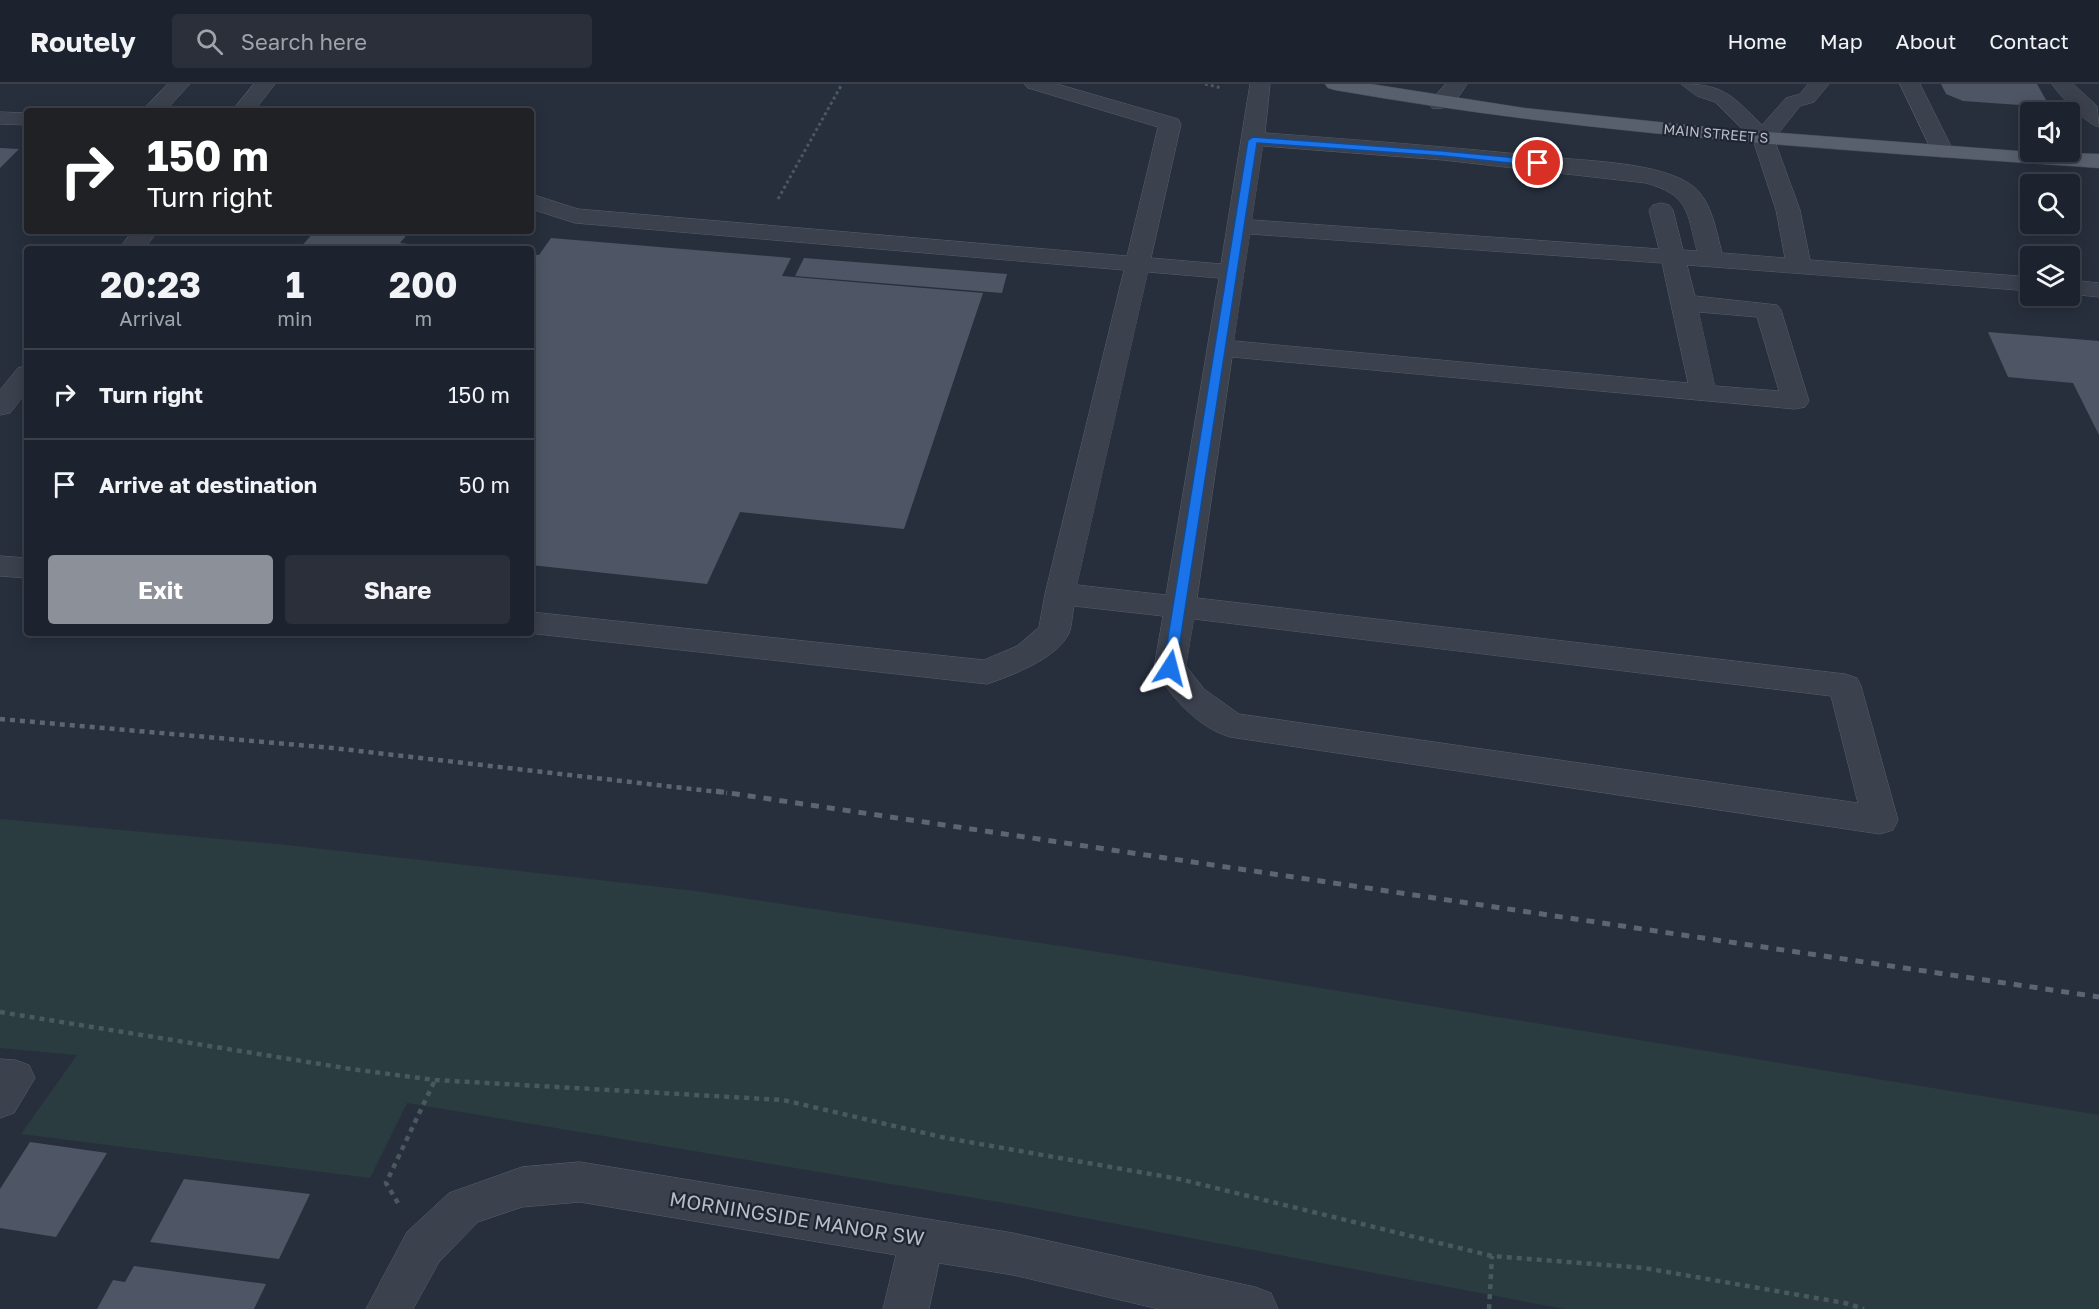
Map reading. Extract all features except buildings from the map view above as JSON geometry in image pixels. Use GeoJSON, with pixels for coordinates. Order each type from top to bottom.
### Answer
{"type":"FeatureCollection","features":[{"type":"Feature","properties":{"kind":"main road","name":"MAIN STREET S"},"geometry":{"type":"LineString","coordinates":[[1335,84],[1440,103],[1543,118],[1763,138],[2099,161]]}},
{"type":"Feature","properties":{"kind":"street"},"geometry":{"type":"LineString","coordinates":[[156,108],[180,84]]}},
{"type":"Feature","properties":{"kind":"street"},"geometry":{"type":"LineString","coordinates":[[246,108],[266,84]]}},
{"type":"Feature","properties":{"kind":"street"},"geometry":{"type":"LineString","coordinates":[[534,623],[987,672],[1028,654],[1054,632],[1060,594],[1170,124],[1035,84]]}},
{"type":"Feature","properties":{"kind":"street"},"geometry":{"type":"LineString","coordinates":[[1060,594],[1180,607],[1845,686],[1880,820],[1230,725],[1192,697],[1170,668],[1180,607],[1239,226],[1253,140],[1260,84]]}},
{"type":"Feature","properties":{"kind":"street"},"geometry":{"type":"LineString","coordinates":[[1440,103],[1457,84]]}},
{"type":"Feature","properties":{"kind":"street"},"geometry":{"type":"LineString","coordinates":[[1691,84],[1704,92],[1722,98],[1763,138],[1788,210],[1799,266]]}},
{"type":"Feature","properties":{"kind":"street"},"geometry":{"type":"LineString","coordinates":[[1763,138],[1793,102],[1807,98],[1819,84]]}},
{"type":"Feature","properties":{"kind":"street"},"geometry":{"type":"LineString","coordinates":[[1910,84],[1942,150]]}},
{"type":"Feature","properties":{"kind":"street"},"geometry":{"type":"LineString","coordinates":[[2062,84],[2067,92],[2090,108],[2099,121]]}},
{"type":"Feature","properties":{"kind":"street"},"geometry":{"type":"LineString","coordinates":[[0,118],[24,119]]}},
{"type":"Feature","properties":{"kind":"street"},"geometry":{"type":"LineString","coordinates":[[1253,140],[1443,153],[1654,177],[1671,184],[1693,199],[1712,261]]}},
{"type":"Feature","properties":{"kind":"street"},"geometry":{"type":"LineString","coordinates":[[534,202],[574,216],[1232,272]]}},
{"type":"Feature","properties":{"kind":"street"},"geometry":{"type":"LineString","coordinates":[[1661,210],[1703,393]]}},
{"type":"Feature","properties":{"kind":"street"},"geometry":{"type":"LineString","coordinates":[[1239,226],[2020,283]]}},
{"type":"Feature","properties":{"kind":"street"},"geometry":{"type":"LineString","coordinates":[[134,246],[144,234]]}},
{"type":"Feature","properties":{"kind":"street"},"geometry":{"type":"LineString","coordinates":[[2080,288],[2099,290]]}},
{"type":"Feature","properties":{"kind":"street"},"geometry":{"type":"LineString","coordinates":[[1220,348],[1795,401],[1768,310],[1684,303]]}},
{"type":"Feature","properties":{"kind":"street"},"geometry":{"type":"LineString","coordinates":[[0,407],[24,378]]}},
{"type":"Feature","properties":{"kind":"street"},"geometry":{"type":"LineString","coordinates":[[0,566],[24,568]]}},
{"type":"Feature","properties":{"kind":"street"},"geometry":{"type":"LineString","coordinates":[[0,1077],[15,1078],[0,1100]]}},
{"type":"Feature","properties":{"kind":"street","name":"MORNINGSIDE MANOR SW"},"geometry":{"type":"LineString","coordinates":[[389,1309],[423,1247],[464,1208],[522,1187],[580,1182],[1012,1254],[1255,1309]]}},
{"type":"Feature","properties":{"kind":"street"},"geometry":{"type":"LineString","coordinates":[[906,1309],[922,1239]]}},
{"type":"Feature","properties":{"kind":"path"},"geometry":{"type":"LineString","coordinates":[[760,232],[842,84]]}},
{"type":"Feature","properties":{"kind":"path"},"geometry":{"type":"LineString","coordinates":[[0,1011],[351,1069],[435,1080],[783,1100],[946,1138],[1179,1179],[1492,1256],[1644,1268],[1845,1303],[1864,1309]]}},
{"type":"Feature","properties":{"kind":"path"},"geometry":{"type":"LineString","coordinates":[[423,1247],[386,1183],[435,1080]]}},
{"type":"Feature","properties":{"kind":"path"},"geometry":{"type":"LineString","coordinates":[[1489,1309],[1492,1256]]}},
{"type":"Feature","properties":{"kind":"shaded area"},"geometry":{"type":"Polygon","coordinates":[[[0,819],[287,845],[696,891],[1093,951],[2099,1115],[2099,1309],[1564,1309],[1022,1206],[407,1103],[370,1178],[21,1134],[77,1055],[0,1048],[0,819]]]}},
{"type":"Feature","properties":{"kind":"railway"},"geometry":{"type":"LineString","coordinates":[[0,719],[333,748],[727,793]]}},
{"type":"Feature","properties":{"kind":"railway"},"geometry":{"type":"LineString","coordinates":[[716,791],[2099,997]]}},
{"type":"Feature","properties":{"kind":"route"},"geometry":{"type":"LineString","coordinates":[[1170,668],[1253,140],[1443,153],[1538,163]]}}]}
